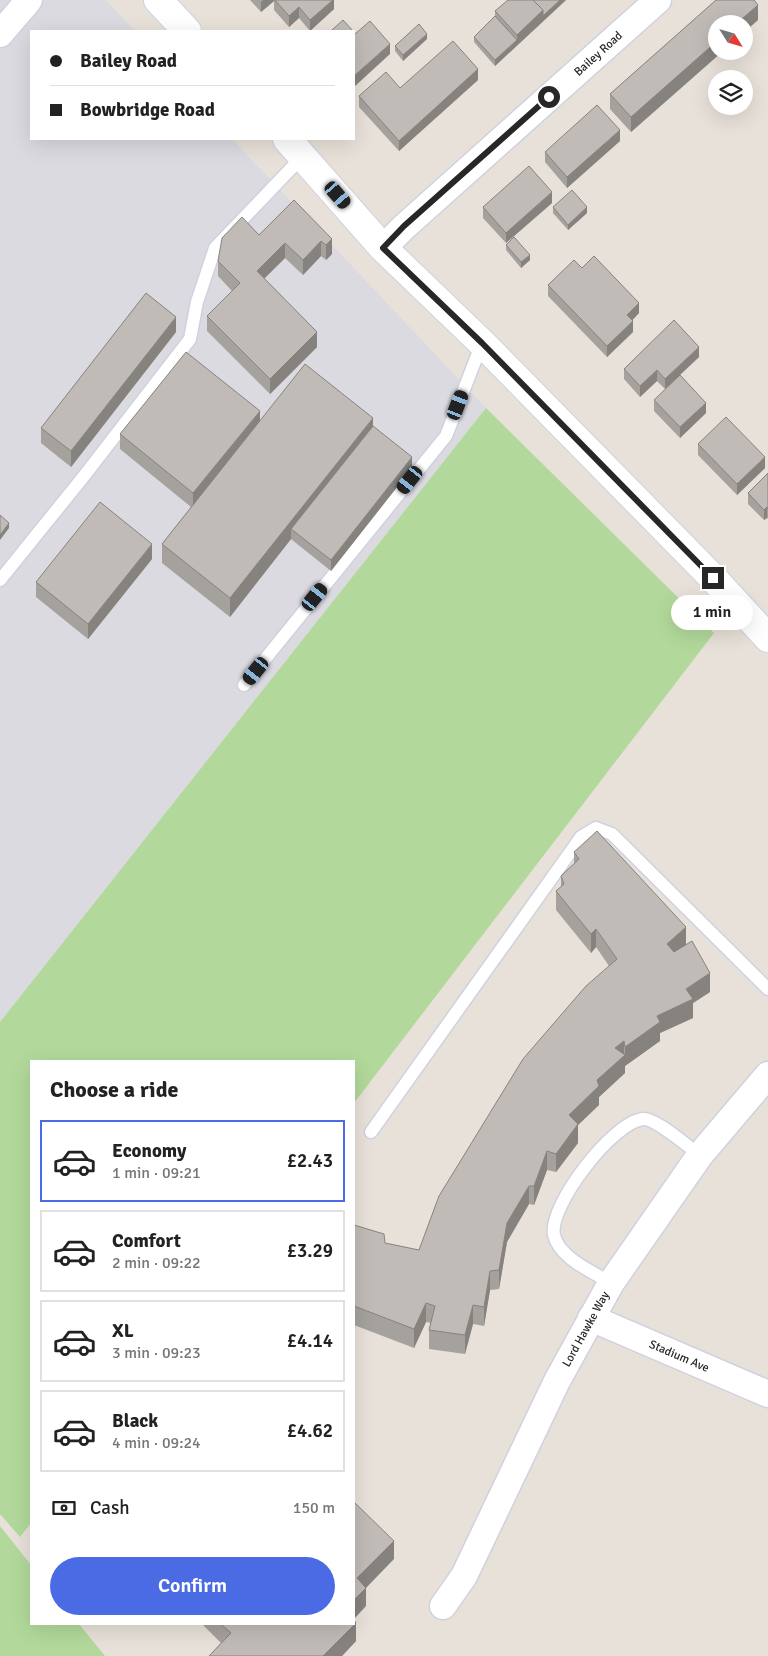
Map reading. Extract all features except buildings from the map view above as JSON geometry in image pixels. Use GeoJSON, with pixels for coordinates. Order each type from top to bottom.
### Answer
{"type":"FeatureCollection","features":[{"type":"Feature","properties":{"kind":"street"},"geometry":{"type":"LineString","coordinates":[[0,34],[29,0]]}},
{"type":"Feature","properties":{"kind":"street"},"geometry":{"type":"LineString","coordinates":[[158,0],[186,30]]}},
{"type":"Feature","properties":{"kind":"street","name":"Bailey Road"},"geometry":{"type":"LineString","coordinates":[[383,248],[404,226],[651,2]]}},
{"type":"Feature","properties":{"kind":"street"},"geometry":{"type":"LineString","coordinates":[[295,147],[383,248],[482,343],[713,578],[768,638]]}},
{"type":"Feature","properties":{"kind":"street","name":"Lord Hawke Way"},"geometry":{"type":"LineString","coordinates":[[443,1606],[464,1576],[556,1381],[611,1283],[700,1155],[768,1075]]}},
{"type":"Feature","properties":{"kind":"street","name":"Stadium Ave"},"geometry":{"type":"LineString","coordinates":[[591,1318],[768,1394]]}},
{"type":"Feature","properties":{"kind":"lane"},"geometry":{"type":"LineString","coordinates":[[0,580],[84,476],[190,339],[197,302],[215,248],[295,147]]}},
{"type":"Feature","properties":{"kind":"lane"},"geometry":{"type":"LineString","coordinates":[[244,685],[446,436],[482,343]]}},
{"type":"Feature","properties":{"kind":"lane"},"geometry":{"type":"LineString","coordinates":[[371,1132],[581,838],[596,828],[612,834],[768,989]]}},
{"type":"Feature","properties":{"kind":"lane"},"geometry":{"type":"LineString","coordinates":[[611,1283],[562,1250],[554,1235],[556,1217],[569,1192],[593,1157],[614,1134],[628,1124],[644,1119],[657,1124],[700,1155]]}},
{"type":"Feature","properties":{"kind":"shaded area"},"geometry":{"type":"Polygon","coordinates":[[[0,0],[106,0],[134,30],[30,30],[30,140],[233,140],[486,408],[0,1022],[0,0]]]}},
{"type":"Feature","properties":{"kind":"green space"},"geometry":{"type":"Polygon","coordinates":[[[486,408],[714,633],[355,1102],[355,1060],[30,1060],[30,1524],[20,1537],[0,1514],[0,1022],[486,408]]]}},
{"type":"Feature","properties":{"kind":"green space"},"geometry":{"type":"Polygon","coordinates":[[[0,1526],[30,1564],[30,1625],[80,1625],[105,1656],[0,1656],[0,1526]]]}},
{"type":"Feature","properties":{"kind":"route"},"geometry":{"type":"LineString","coordinates":[[549,97],[404,226],[383,248],[482,343],[713,578]]}}]}
